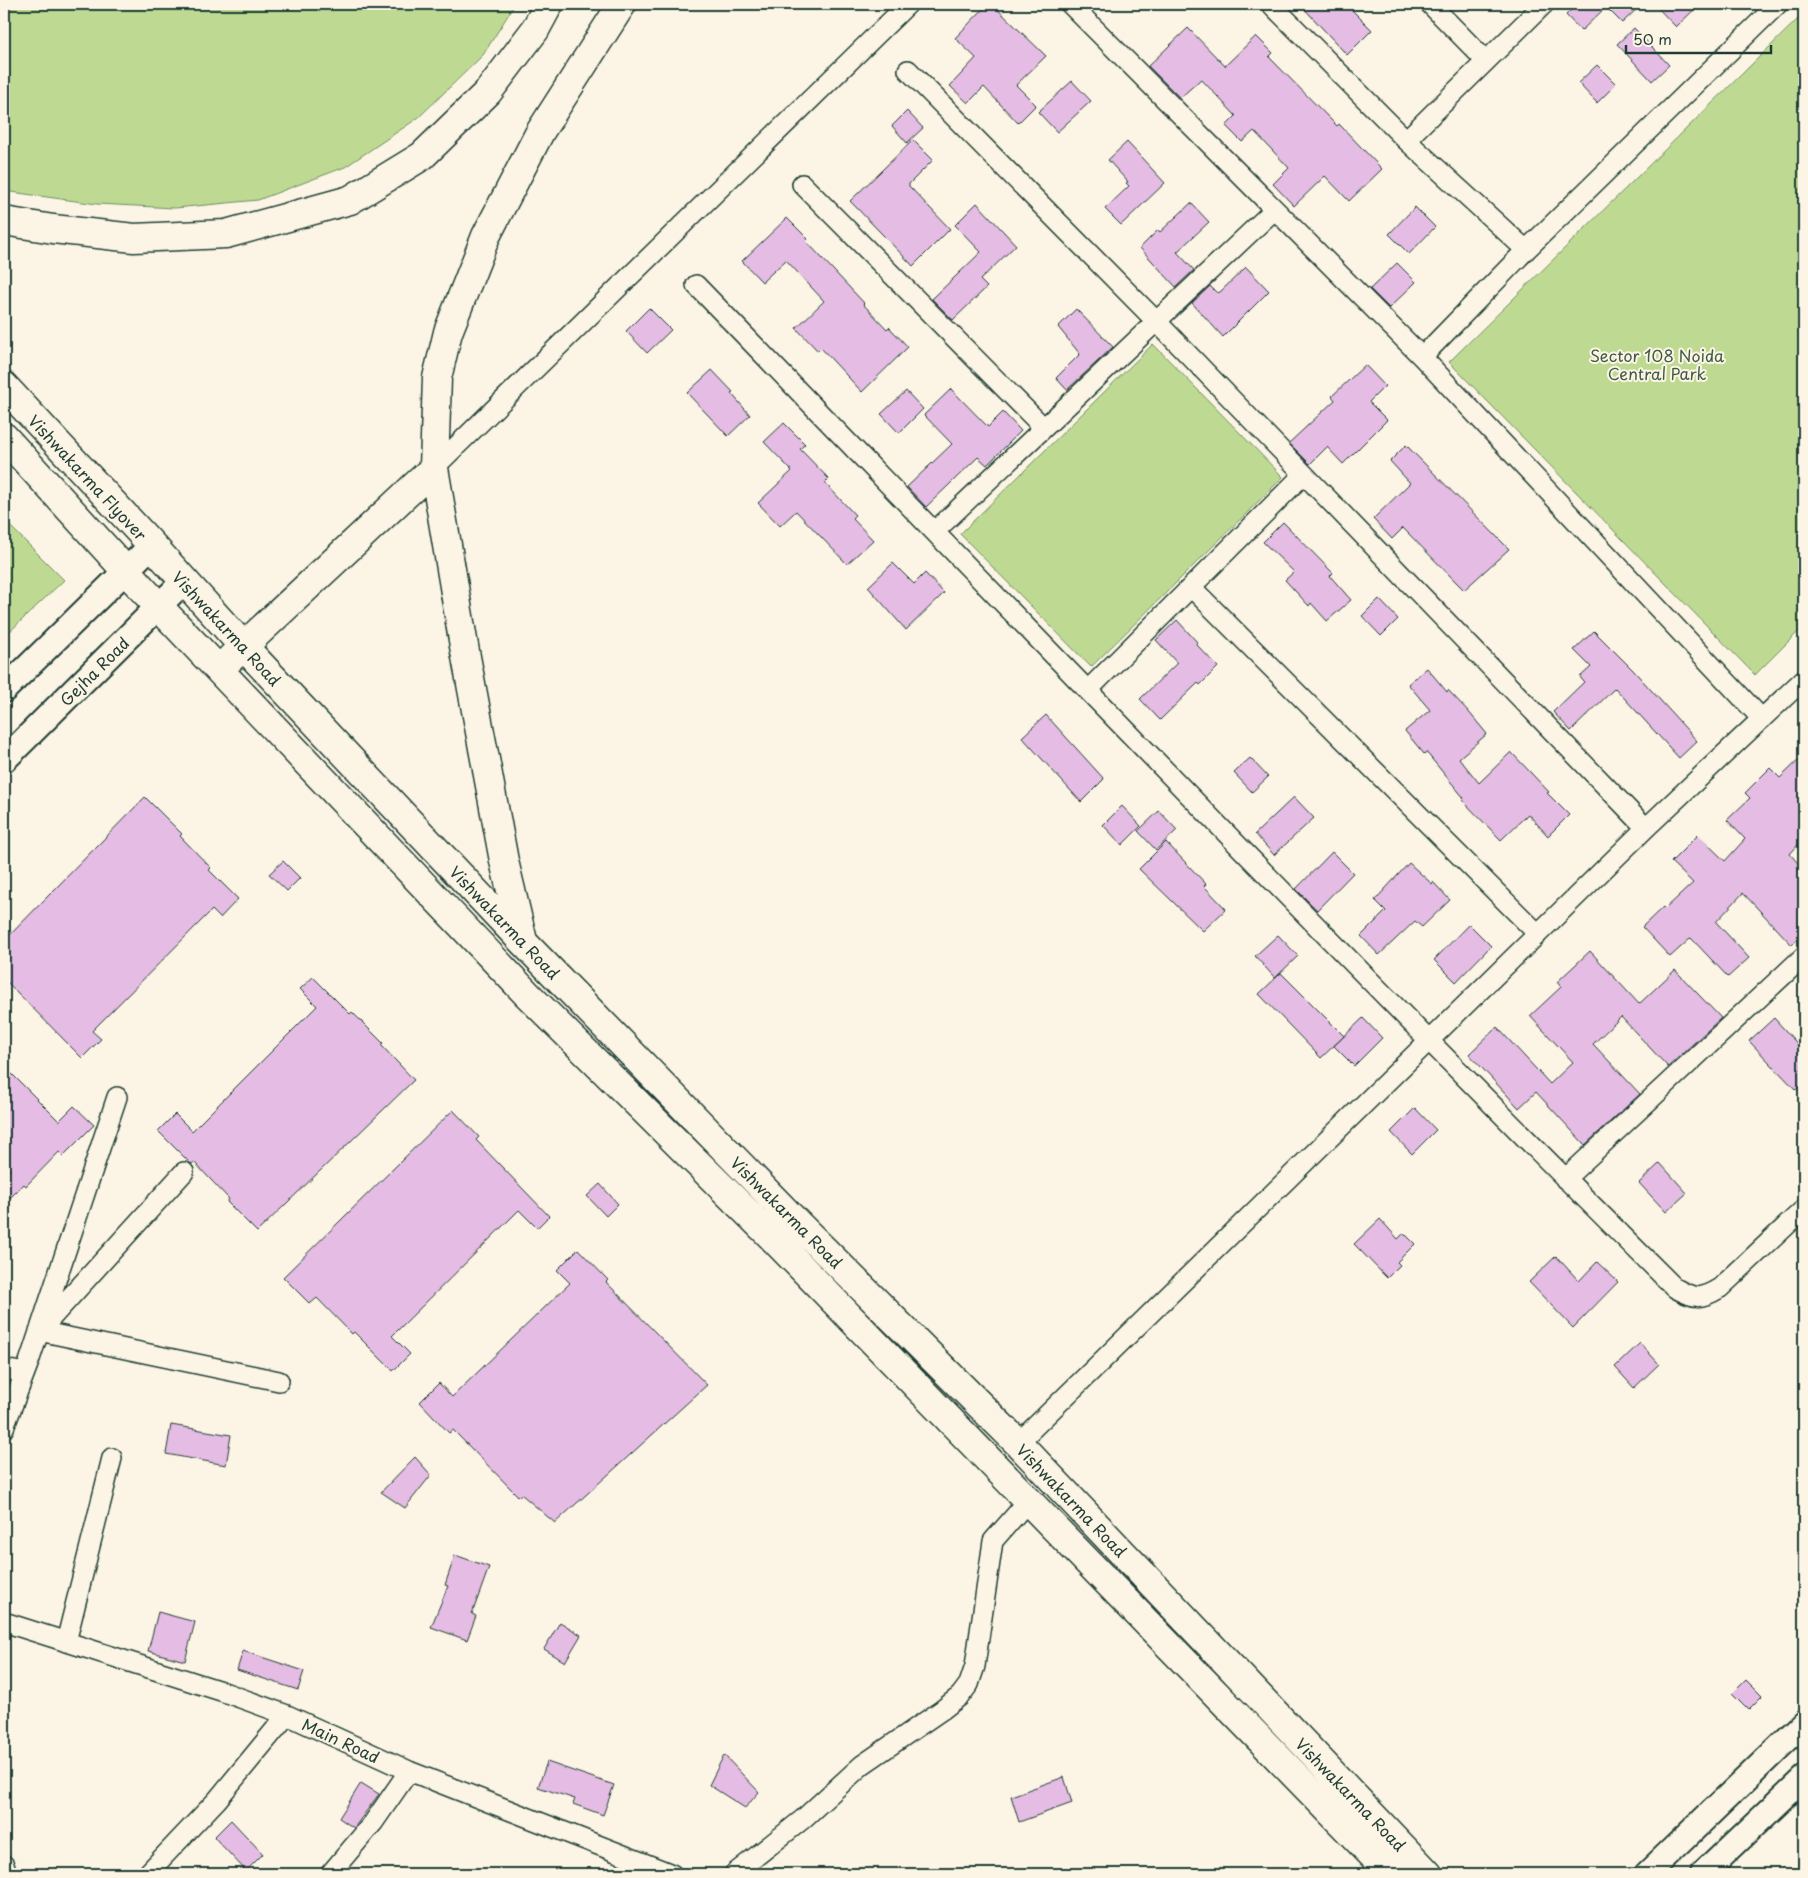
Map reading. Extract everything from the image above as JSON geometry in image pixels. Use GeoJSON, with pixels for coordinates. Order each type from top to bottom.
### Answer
{"type":"FeatureCollection","features":[{"type":"Feature","properties":{"kind":"main road"},"geometry":{"type":"LineString","coordinates":[[4,221],[53,229],[134,238],[226,234],[350,200],[422,156],[488,92],[535,30],[549,4]]}},
{"type":"Feature","properties":{"kind":"main road"},"geometry":{"type":"LineString","coordinates":[[523,942],[502,852],[434,468],[437,378],[448,332],[486,236],[540,132],[622,4]]}},
{"type":"Feature","properties":{"kind":"main road","name":"Vishwakarma Flyover"},"geometry":{"type":"LineString","coordinates":[[4,386],[152,545]]}},
{"type":"Feature","properties":{"kind":"main road"},"geometry":{"type":"LineString","coordinates":[[4,437],[126,571]]}},
{"type":"Feature","properties":{"kind":"main road"},"geometry":{"type":"LineString","coordinates":[[218,669],[244,647],[434,468]]}},
{"type":"Feature","properties":{"kind":"main road","name":"Vishwakarma Road"},"geometry":{"type":"LineString","coordinates":[[152,545],[244,647],[523,942],[793,1219],[1018,1443],[1428,1874]]}},
{"type":"Feature","properties":{"kind":"main road","name":"Vishwakarma Road"},"geometry":{"type":"LineString","coordinates":[[126,571],[527,994],[772,1236],[1391,1874]]}},
{"type":"Feature","properties":{"kind":"main road"},"geometry":{"type":"LineString","coordinates":[[875,1343],[898,1324]]}},
{"type":"Feature","properties":{"kind":"street"},"geometry":{"type":"LineString","coordinates":[[434,468],[908,4]]}},
{"type":"Feature","properties":{"kind":"street"},"geometry":{"type":"LineString","coordinates":[[1070,4],[1422,357],[1762,719]]}},
{"type":"Feature","properties":{"kind":"street"},"geometry":{"type":"LineString","coordinates":[[1272,4],[1406,140],[1526,250]]}},
{"type":"Feature","properties":{"kind":"street"},"geometry":{"type":"LineString","coordinates":[[1430,4],[1486,62]]}},
{"type":"Feature","properties":{"kind":"street"},"geometry":{"type":"LineString","coordinates":[[1406,140],[1544,4]]}},
{"type":"Feature","properties":{"kind":"street"},"geometry":{"type":"LineString","coordinates":[[1422,357],[1526,250],[1778,4]]}},
{"type":"Feature","properties":{"kind":"street"},"geometry":{"type":"LineString","coordinates":[[908,70],[1156,321],[1646,828]]}},
{"type":"Feature","properties":{"kind":"street"},"geometry":{"type":"LineString","coordinates":[[802,184],[1044,428]]}},
{"type":"Feature","properties":{"kind":"street"},"geometry":{"type":"LineString","coordinates":[[935,532],[1274,210]]}},
{"type":"Feature","properties":{"kind":"street"},"geometry":{"type":"LineString","coordinates":[[696,285],[1088,690],[1675,1288],[1692,1298],[1706,1296],[1720,1288],[1804,1209]]}},
{"type":"Feature","properties":{"kind":"street"},"geometry":{"type":"LineString","coordinates":[[1088,690],[1304,474]]}},
{"type":"Feature","properties":{"kind":"street"},"geometry":{"type":"LineString","coordinates":[[4,690],[152,545]]}},
{"type":"Feature","properties":{"kind":"street","name":"Gejha Road"},"geometry":{"type":"LineString","coordinates":[[4,760],[184,582]]}},
{"type":"Feature","properties":{"kind":"street"},"geometry":{"type":"LineString","coordinates":[[1191,587],[1538,934]]}},
{"type":"Feature","properties":{"kind":"street"},"geometry":{"type":"LineString","coordinates":[[1018,1443],[1646,828],[1804,679]]}},
{"type":"Feature","properties":{"kind":"street"},"geometry":{"type":"LineString","coordinates":[[1565,1178],[1804,956]]}},
{"type":"Feature","properties":{"kind":"street"},"geometry":{"type":"LineString","coordinates":[[4,1428],[25,1373],[117,1097]]}},
{"type":"Feature","properties":{"kind":"street"},"geometry":{"type":"LineString","coordinates":[[39,1331],[184,1172]]}},
{"type":"Feature","properties":{"kind":"street"},"geometry":{"type":"LineString","coordinates":[[39,1331],[279,1380]]}},
{"type":"Feature","properties":{"kind":"street"},"geometry":{"type":"LineString","coordinates":[[4,1368],[25,1373]]}},
{"type":"Feature","properties":{"kind":"street"},"geometry":{"type":"LineString","coordinates":[[66,1642],[112,1458]]}},
{"type":"Feature","properties":{"kind":"street"},"geometry":{"type":"LineString","coordinates":[[734,1874],[803,1819],[862,1765],[960,1696],[969,1684],[975,1666],[993,1541],[1028,1501]]}},
{"type":"Feature","properties":{"kind":"street","name":"Main Road"},"geometry":{"type":"LineString","coordinates":[[4,1622],[221,1691],[288,1715],[409,1771],[666,1874]]}},
{"type":"Feature","properties":{"kind":"street"},"geometry":{"type":"LineString","coordinates":[[147,1874],[217,1800],[288,1715]]}},
{"type":"Feature","properties":{"kind":"street"},"geometry":{"type":"LineString","coordinates":[[1647,1874],[1804,1723]]}},
{"type":"Feature","properties":{"kind":"street"},"geometry":{"type":"LineString","coordinates":[[330,1874],[373,1824],[409,1771]]}},
{"type":"Feature","properties":{"kind":"street"},"geometry":{"type":"LineString","coordinates":[[1703,1874],[1804,1778]]}},
{"type":"Feature","properties":{"kind":"street"},"geometry":{"type":"LineString","coordinates":[[4,1865],[7,1874]]}},
{"type":"Feature","properties":{"kind":"green space"},"geometry":{"type":"Polygon","coordinates":[[[4,4],[515,4],[483,55],[418,118],[345,167],[258,200],[175,208],[97,204],[4,191],[4,4]]]}},
{"type":"Feature","properties":{"kind":"green space","name":"Sector 108 Noida Central Park"},"geometry":{"type":"Polygon","coordinates":[[[1804,13],[1804,626],[1755,675],[1449,362],[1804,13]]]}},
{"type":"Feature","properties":{"kind":"green space"},"geometry":{"type":"Polygon","coordinates":[[[1153,344],[1283,477],[1091,667],[960,534],[1153,344]]]}},
{"type":"Feature","properties":{"kind":"green space"},"geometry":{"type":"Polygon","coordinates":[[[4,520],[64,580],[4,637],[4,520]]]}},
{"type":"Feature","properties":{"kind":"building"},"geometry":{"type":"Polygon","coordinates":[[[988,4],[992,4],[1046,56],[1016,85],[1036,105],[1018,123],[984,87],[968,103],[950,86],[976,58],[955,38],[988,4]]]}},
{"type":"Feature","properties":{"kind":"building"},"geometry":{"type":"Polygon","coordinates":[[[1300,4],[1346,4],[1372,30],[1347,55],[1300,4]]]}},
{"type":"Feature","properties":{"kind":"building"},"geometry":{"type":"Polygon","coordinates":[[[1577,4],[1642,4],[1622,23],[1606,7],[1581,31],[1566,15],[1577,4]]]}},
{"type":"Feature","properties":{"kind":"building"},"geometry":{"type":"Polygon","coordinates":[[[1654,4],[1700,4],[1676,27],[1654,4]]]}},
{"type":"Feature","properties":{"kind":"building"},"geometry":{"type":"Polygon","coordinates":[[[1188,28],[1225,66],[1256,36],[1273,53],[1269,57],[1337,126],[1339,124],[1382,169],[1349,201],[1325,176],[1294,206],[1273,184],[1289,168],[1254,131],[1242,142],[1226,126],[1236,116],[1201,79],[1180,98],[1148,66],[1188,28]]]}},
{"type":"Feature","properties":{"kind":"building"},"geometry":{"type":"Polygon","coordinates":[[[1634,28],[1669,65],[1652,81],[1617,44],[1634,28]]]}},
{"type":"Feature","properties":{"kind":"building"},"geometry":{"type":"Polygon","coordinates":[[[1597,65],[1616,84],[1597,103],[1578,83],[1597,65]]]}},
{"type":"Feature","properties":{"kind":"building"},"geometry":{"type":"Polygon","coordinates":[[[1072,81],[1091,101],[1057,132],[1038,112],[1072,81]]]}},
{"type":"Feature","properties":{"kind":"building"},"geometry":{"type":"Polygon","coordinates":[[[907,111],[923,128],[907,143],[892,126],[907,111]]]}},
{"type":"Feature","properties":{"kind":"building"},"geometry":{"type":"Polygon","coordinates":[[[913,140],[933,160],[909,186],[950,229],[913,266],[850,201],[913,140]]]}},
{"type":"Feature","properties":{"kind":"building"},"geometry":{"type":"Polygon","coordinates":[[[1127,142],[1165,183],[1121,225],[1105,209],[1129,186],[1126,183],[1128,182],[1108,160],[1127,142]]]}},
{"type":"Feature","properties":{"kind":"building"},"geometry":{"type":"Polygon","coordinates":[[[977,203],[1016,245],[980,280],[987,287],[953,320],[932,299],[981,252],[955,225],[977,203]]]}},
{"type":"Feature","properties":{"kind":"building"},"geometry":{"type":"Polygon","coordinates":[[[1191,203],[1209,222],[1177,252],[1194,270],[1176,287],[1140,248],[1158,230],[1160,232],[1191,203]]]}},
{"type":"Feature","properties":{"kind":"building"},"geometry":{"type":"Polygon","coordinates":[[[1415,207],[1435,227],[1409,254],[1389,234],[1415,207]]]}},
{"type":"Feature","properties":{"kind":"building"},"geometry":{"type":"Polygon","coordinates":[[[787,218],[808,239],[806,241],[863,304],[908,347],[862,392],[821,348],[818,351],[796,328],[824,301],[786,260],[762,282],[742,261],[787,218]]]}},
{"type":"Feature","properties":{"kind":"building"},"geometry":{"type":"Polygon","coordinates":[[[1397,263],[1416,282],[1389,308],[1370,289],[1397,263]]]}},
{"type":"Feature","properties":{"kind":"building"},"geometry":{"type":"Polygon","coordinates":[[[1246,267],[1269,291],[1223,337],[1192,303],[1210,286],[1217,293],[1220,292],[1246,267]]]}},
{"type":"Feature","properties":{"kind":"building"},"geometry":{"type":"Polygon","coordinates":[[[649,308],[671,330],[647,353],[626,331],[649,308]]]}},
{"type":"Feature","properties":{"kind":"building"},"geometry":{"type":"Polygon","coordinates":[[[1076,309],[1113,347],[1067,390],[1056,378],[1080,354],[1058,327],[1076,309]]]}},
{"type":"Feature","properties":{"kind":"building"},"geometry":{"type":"Polygon","coordinates":[[[1365,365],[1385,386],[1369,402],[1387,420],[1343,464],[1327,447],[1310,464],[1289,443],[1335,400],[1332,396],[1365,365]]]}},
{"type":"Feature","properties":{"kind":"building"},"geometry":{"type":"Polygon","coordinates":[[[712,370],[733,392],[731,393],[750,415],[728,436],[687,393],[712,370]]]}},
{"type":"Feature","properties":{"kind":"building"},"geometry":{"type":"Polygon","coordinates":[[[951,389],[988,427],[1003,412],[1021,431],[987,465],[978,457],[926,507],[907,487],[952,444],[924,415],[951,389]]]}},
{"type":"Feature","properties":{"kind":"building"},"geometry":{"type":"Polygon","coordinates":[[[906,391],[923,409],[899,433],[881,414],[906,391]]]}},
{"type":"Feature","properties":{"kind":"building"},"geometry":{"type":"Polygon","coordinates":[[[784,423],[805,444],[800,449],[829,479],[825,483],[855,515],[852,518],[873,540],[847,564],[796,511],[780,526],[758,503],[792,471],[764,442],[784,423]]]}},
{"type":"Feature","properties":{"kind":"building"},"geometry":{"type":"Polygon","coordinates":[[[1406,445],[1509,549],[1464,590],[1403,528],[1392,539],[1373,519],[1410,483],[1390,461],[1406,445]]]}},
{"type":"Feature","properties":{"kind":"building"},"geometry":{"type":"Polygon","coordinates":[[[1283,522],[1333,573],[1330,576],[1351,600],[1327,621],[1311,603],[1309,606],[1285,580],[1294,572],[1263,542],[1283,522]]]}},
{"type":"Feature","properties":{"kind":"building"},"geometry":{"type":"Polygon","coordinates":[[[893,563],[914,584],[925,573],[944,593],[906,630],[868,587],[893,563]]]}},
{"type":"Feature","properties":{"kind":"building"},"geometry":{"type":"Polygon","coordinates":[[[1379,599],[1398,619],[1381,636],[1362,616],[1379,599]]]}},
{"type":"Feature","properties":{"kind":"building"},"geometry":{"type":"Polygon","coordinates":[[[1177,620],[1218,667],[1200,685],[1198,683],[1160,720],[1140,699],[1177,663],[1156,640],[1177,620]]]}},
{"type":"Feature","properties":{"kind":"building"},"geometry":{"type":"Polygon","coordinates":[[[1594,631],[1633,670],[1697,741],[1679,758],[1615,688],[1571,731],[1553,712],[1584,682],[1580,677],[1591,667],[1574,650],[1594,631]]]}},
{"type":"Feature","properties":{"kind":"building"},"geometry":{"type":"Polygon","coordinates":[[[1427,668],[1487,734],[1459,758],[1479,783],[1511,752],[1569,815],[1548,836],[1528,814],[1501,840],[1462,800],[1464,798],[1426,752],[1424,754],[1405,731],[1430,710],[1408,684],[1427,668]]]}},
{"type":"Feature","properties":{"kind":"building"},"geometry":{"type":"Polygon","coordinates":[[[1046,715],[1104,779],[1081,802],[1022,737],[1046,715]]]}},
{"type":"Feature","properties":{"kind":"building"},"geometry":{"type":"Polygon","coordinates":[[[1804,755],[1804,838],[1790,854],[1804,870],[1804,933],[1792,945],[1743,893],[1716,922],[1749,958],[1728,977],[1691,938],[1670,957],[1642,927],[1693,883],[1671,862],[1698,835],[1725,861],[1745,839],[1727,820],[1750,798],[1745,793],[1770,768],[1780,778],[1804,755]]]}},
{"type":"Feature","properties":{"kind":"building"},"geometry":{"type":"Polygon","coordinates":[[[1250,758],[1268,777],[1252,792],[1234,773],[1250,758]]]}},
{"type":"Feature","properties":{"kind":"building"},"geometry":{"type":"Polygon","coordinates":[[[145,797],[182,834],[180,836],[211,868],[209,870],[238,899],[220,918],[212,910],[92,1031],[101,1039],[82,1058],[4,979],[4,941],[145,797]]]}},
{"type":"Feature","properties":{"kind":"building"},"geometry":{"type":"Polygon","coordinates":[[[1294,797],[1314,818],[1274,855],[1255,834],[1294,797]]]}},
{"type":"Feature","properties":{"kind":"building"},"geometry":{"type":"Polygon","coordinates":[[[1122,806],[1141,826],[1122,845],[1103,825],[1122,806]]]}},
{"type":"Feature","properties":{"kind":"building"},"geometry":{"type":"Polygon","coordinates":[[[1159,811],[1177,830],[1156,850],[1138,831],[1159,811]]]}},
{"type":"Feature","properties":{"kind":"building"},"geometry":{"type":"Polygon","coordinates":[[[1166,842],[1206,884],[1204,886],[1226,909],[1203,931],[1139,869],[1166,842]]]}},
{"type":"Feature","properties":{"kind":"building"},"geometry":{"type":"Polygon","coordinates":[[[1332,852],[1353,873],[1317,910],[1296,889],[1332,852]]]}},
{"type":"Feature","properties":{"kind":"building"},"geometry":{"type":"Polygon","coordinates":[[[283,861],[300,878],[287,891],[269,874],[283,861]]]}},
{"type":"Feature","properties":{"kind":"building"},"geometry":{"type":"Polygon","coordinates":[[[1409,863],[1432,884],[1433,882],[1450,900],[1422,927],[1415,921],[1379,955],[1361,936],[1386,911],[1375,900],[1409,863]]]}},
{"type":"Feature","properties":{"kind":"building"},"geometry":{"type":"Polygon","coordinates":[[[1469,924],[1491,946],[1456,982],[1434,960],[1469,924]]]}},
{"type":"Feature","properties":{"kind":"building"},"geometry":{"type":"Polygon","coordinates":[[[1278,935],[1298,956],[1275,978],[1255,956],[1278,935]]]}},
{"type":"Feature","properties":{"kind":"building"},"geometry":{"type":"Polygon","coordinates":[[[1590,951],[1639,1004],[1675,970],[1721,1018],[1668,1067],[1621,1017],[1593,1044],[1640,1094],[1585,1145],[1536,1092],[1519,1108],[1469,1054],[1497,1027],[1550,1084],[1573,1062],[1530,1016],[1561,987],[1557,982],[1590,951]]]}},
{"type":"Feature","properties":{"kind":"building"},"geometry":{"type":"Polygon","coordinates":[[[1281,973],[1344,1036],[1321,1058],[1259,994],[1281,973]]]}},
{"type":"Feature","properties":{"kind":"building"},"geometry":{"type":"Polygon","coordinates":[[[313,977],[350,1014],[352,1012],[383,1043],[381,1045],[414,1080],[257,1232],[227,1202],[229,1199],[194,1162],[190,1163],[158,1131],[175,1114],[192,1131],[317,1006],[300,989],[313,977]]]}},
{"type":"Feature","properties":{"kind":"building"},"geometry":{"type":"Polygon","coordinates":[[[1363,1018],[1382,1038],[1354,1066],[1334,1046],[1363,1018]]]}},
{"type":"Feature","properties":{"kind":"building"},"geometry":{"type":"Polygon","coordinates":[[[1774,1018],[1804,1051],[1804,1082],[1796,1090],[1749,1041],[1774,1018]]]}},
{"type":"Feature","properties":{"kind":"building"},"geometry":{"type":"Polygon","coordinates":[[[4,1066],[59,1121],[74,1106],[94,1125],[63,1156],[59,1152],[26,1186],[24,1184],[4,1204],[4,1177],[10,1170],[4,1164],[4,1066]]]}},
{"type":"Feature","properties":{"kind":"building"},"geometry":{"type":"Polygon","coordinates":[[[1415,1108],[1436,1130],[1412,1154],[1391,1132],[1415,1108]]]}},
{"type":"Feature","properties":{"kind":"building"},"geometry":{"type":"Polygon","coordinates":[[[453,1110],[479,1137],[476,1140],[549,1216],[537,1228],[519,1210],[392,1336],[410,1354],[393,1371],[354,1332],[352,1334],[317,1298],[310,1304],[283,1277],[453,1110]]]}},
{"type":"Feature","properties":{"kind":"building"},"geometry":{"type":"Polygon","coordinates":[[[1660,1163],[1687,1193],[1666,1212],[1639,1183],[1660,1163]]]}},
{"type":"Feature","properties":{"kind":"building"},"geometry":{"type":"Polygon","coordinates":[[[600,1184],[618,1204],[606,1216],[587,1196],[600,1184]]]}},
{"type":"Feature","properties":{"kind":"building"},"geometry":{"type":"Polygon","coordinates":[[[1380,1219],[1398,1239],[1404,1233],[1415,1244],[1397,1262],[1400,1265],[1387,1278],[1354,1244],[1380,1219]]]}},
{"type":"Feature","properties":{"kind":"building"},"geometry":{"type":"Polygon","coordinates":[[[578,1249],[608,1280],[606,1282],[707,1385],[555,1523],[521,1494],[519,1497],[453,1430],[449,1433],[420,1402],[439,1383],[452,1397],[570,1283],[557,1270],[578,1249]]]}},
{"type":"Feature","properties":{"kind":"building"},"geometry":{"type":"Polygon","coordinates":[[[1556,1256],[1579,1281],[1597,1262],[1618,1282],[1573,1328],[1529,1282],[1556,1256]]]}},
{"type":"Feature","properties":{"kind":"building"},"geometry":{"type":"Polygon","coordinates":[[[1640,1343],[1659,1364],[1634,1388],[1615,1367],[1640,1343]]]}},
{"type":"Feature","properties":{"kind":"building"},"geometry":{"type":"Polygon","coordinates":[[[171,1425],[231,1435],[226,1465],[166,1454],[171,1425]]]}},
{"type":"Feature","properties":{"kind":"building"},"geometry":{"type":"Polygon","coordinates":[[[415,1457],[431,1475],[405,1508],[381,1492],[415,1457]]]}},
{"type":"Feature","properties":{"kind":"building"},"geometry":{"type":"Polygon","coordinates":[[[455,1555],[489,1567],[472,1614],[476,1616],[467,1640],[431,1627],[448,1586],[445,1585],[455,1555]]]}},
{"type":"Feature","properties":{"kind":"building"},"geometry":{"type":"Polygon","coordinates":[[[158,1612],[195,1622],[185,1661],[148,1651],[158,1612]]]}},
{"type":"Feature","properties":{"kind":"building"},"geometry":{"type":"Polygon","coordinates":[[[560,1622],[581,1635],[565,1662],[544,1649],[560,1622]]]}},
{"type":"Feature","properties":{"kind":"building"},"geometry":{"type":"Polygon","coordinates":[[[243,1651],[304,1671],[298,1690],[237,1670],[243,1651]]]}},
{"type":"Feature","properties":{"kind":"building"},"geometry":{"type":"Polygon","coordinates":[[[1746,1680],[1762,1696],[1748,1710],[1732,1694],[1746,1680]]]}},
{"type":"Feature","properties":{"kind":"building"},"geometry":{"type":"Polygon","coordinates":[[[724,1755],[759,1792],[745,1808],[709,1785],[724,1755]]]}},
{"type":"Feature","properties":{"kind":"building"},"geometry":{"type":"Polygon","coordinates":[[[547,1762],[614,1785],[603,1815],[573,1804],[575,1799],[538,1787],[547,1762]]]}},
{"type":"Feature","properties":{"kind":"building"},"geometry":{"type":"Polygon","coordinates":[[[1064,1777],[1072,1803],[1019,1822],[1011,1796],[1064,1777]]]}},
{"type":"Feature","properties":{"kind":"building"},"geometry":{"type":"Polygon","coordinates":[[[361,1783],[379,1794],[354,1828],[339,1818],[361,1783]]]}},
{"type":"Feature","properties":{"kind":"building"},"geometry":{"type":"Polygon","coordinates":[[[231,1820],[263,1854],[246,1871],[214,1837],[231,1820]]]}}]}
